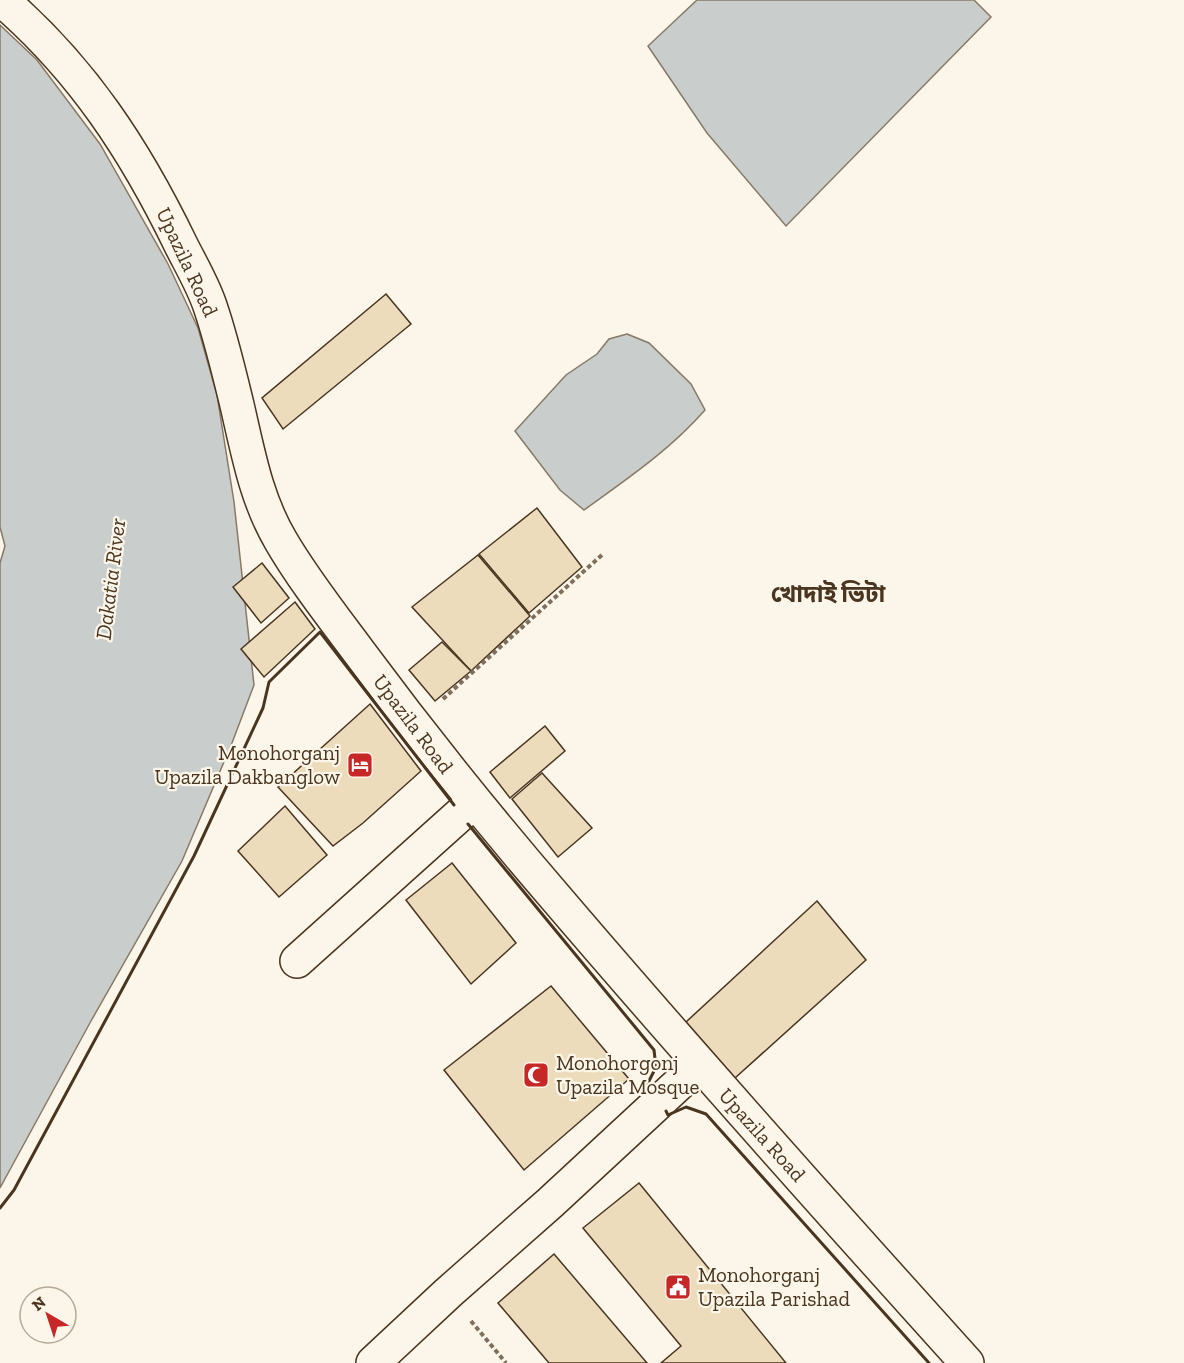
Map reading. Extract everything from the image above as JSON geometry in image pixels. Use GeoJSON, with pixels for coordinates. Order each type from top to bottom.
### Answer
{"type":"FeatureCollection","features":[{"type":"Feature","properties":{"kind":"street","name":"Upazila Road"},"geometry":{"type":"LineString","coordinates":[[2,0],[37,30],[77,75],[112,122],[164,209],[210,304],[237,403],[248,460],[262,503],[281,542],[412,724],[474,802],[699,1065],[967,1363]]}},
{"type":"Feature","properties":{"kind":"street"},"geometry":{"type":"LineString","coordinates":[[297,961],[474,802]]}},
{"type":"Feature","properties":{"kind":"street"},"geometry":{"type":"LineString","coordinates":[[373,1363],[699,1065]]}},
{"type":"Feature","properties":{"kind":"path"},"geometry":{"type":"LineString","coordinates":[[412,724],[441,702],[604,553]]}},
{"type":"Feature","properties":{"kind":"path"},"geometry":{"type":"LineString","coordinates":[[448,1293],[506,1363]]}},
{"type":"Feature","properties":{"kind":"water"},"geometry":{"type":"Polygon","coordinates":[[[697,0],[974,0],[991,17],[786,226],[707,133],[648,46],[697,0]]]}},
{"type":"Feature","properties":{"kind":"water","name":"Dakatia River"},"geometry":{"type":"Polygon","coordinates":[[[0,25],[37,60],[100,144],[168,264],[198,328],[217,395],[234,502],[254,685],[182,861],[0,1188],[0,563],[5,546],[0,527],[0,25]]]}},
{"type":"Feature","properties":{"kind":"water"},"geometry":{"type":"Polygon","coordinates":[[[627,334],[649,343],[691,384],[705,410],[663,451],[584,510],[560,490],[515,431],[566,375],[597,354],[609,339],[627,334]]]}},
{"type":"Feature","properties":{"kind":"building"},"geometry":{"type":"Polygon","coordinates":[[[386,294],[411,324],[283,429],[262,398],[386,294]]]}},
{"type":"Feature","properties":{"kind":"building"},"geometry":{"type":"Polygon","coordinates":[[[537,508],[582,567],[529,613],[479,554],[537,508]]]}},
{"type":"Feature","properties":{"kind":"building"},"geometry":{"type":"Polygon","coordinates":[[[478,555],[530,616],[471,671],[412,607],[478,555]]]}},
{"type":"Feature","properties":{"kind":"building"},"geometry":{"type":"Polygon","coordinates":[[[262,563],[289,598],[261,623],[233,587],[262,563]]]}},
{"type":"Feature","properties":{"kind":"building"},"geometry":{"type":"Polygon","coordinates":[[[295,602],[315,629],[264,677],[241,649],[295,602]]]}},
{"type":"Feature","properties":{"kind":"building"},"geometry":{"type":"Polygon","coordinates":[[[442,642],[471,671],[435,701],[409,670],[442,642]]]}},
{"type":"Feature","properties":{"kind":"building"},"geometry":{"type":"Polygon","coordinates":[[[370,704],[421,771],[363,823],[333,846],[278,787],[370,704]]]}},
{"type":"Feature","properties":{"kind":"building"},"geometry":{"type":"Polygon","coordinates":[[[545,726],[565,751],[510,798],[490,772],[545,726]]]}},
{"type":"Feature","properties":{"kind":"building"},"geometry":{"type":"Polygon","coordinates":[[[542,773],[592,828],[558,857],[512,799],[542,773]]]}},
{"type":"Feature","properties":{"kind":"building"},"geometry":{"type":"Polygon","coordinates":[[[285,806],[327,855],[279,897],[238,851],[285,806]]]}},
{"type":"Feature","properties":{"kind":"building"},"geometry":{"type":"Polygon","coordinates":[[[452,863],[516,943],[471,984],[406,900],[452,863]]]}},
{"type":"Feature","properties":{"kind":"building"},"geometry":{"type":"Polygon","coordinates":[[[817,901],[866,960],[735,1078],[686,1022],[817,901]]]}},
{"type":"Feature","properties":{"kind":"building","name":"Monohorgonj Upazila Mosque"},"geometry":{"type":"Polygon","coordinates":[[[551,986],[629,1079],[524,1170],[444,1070],[551,986]]]}},
{"type":"Feature","properties":{"kind":"building","name":"Monohorganj Upazila Parishad"},"geometry":{"type":"Polygon","coordinates":[[[639,1183],[786,1363],[661,1363],[681,1346],[583,1228],[639,1183]]]}},
{"type":"Feature","properties":{"kind":"building"},"geometry":{"type":"Polygon","coordinates":[[[554,1254],[647,1363],[549,1363],[498,1303],[554,1254]]]}},
{"type":"Feature","properties":{"kind":"wall"},"geometry":{"type":"LineString","coordinates":[[0,1208],[14,1190],[194,856],[263,708],[269,682],[320,632],[454,805]]}},
{"type":"Feature","properties":{"kind":"wall"},"geometry":{"type":"LineString","coordinates":[[468,824],[654,1050],[656,1067],[646,1087],[651,1092]]}},
{"type":"Feature","properties":{"kind":"wall"},"geometry":{"type":"LineString","coordinates":[[666,1111],[668,1115],[686,1107],[706,1114],[929,1363]]}},
{"type":"Feature","properties":{"kind":"place","name":"Monohorganj Upazila Dakbanglow"},"geometry":{"type":"Point","coordinates":[360,765]}},
{"type":"Feature","properties":{"kind":"place","name":"Monohorgonj Upazila Mosque"},"geometry":{"type":"Point","coordinates":[536,1075]}},
{"type":"Feature","properties":{"kind":"place","name":"Monohorganj Upazila Parishad"},"geometry":{"type":"Point","coordinates":[678,1287]}},
{"type":"Feature","properties":{"kind":"district","name":"খোদাই ভিটা"},"geometry":{"type":"Point","coordinates":[828,594]}}]}
